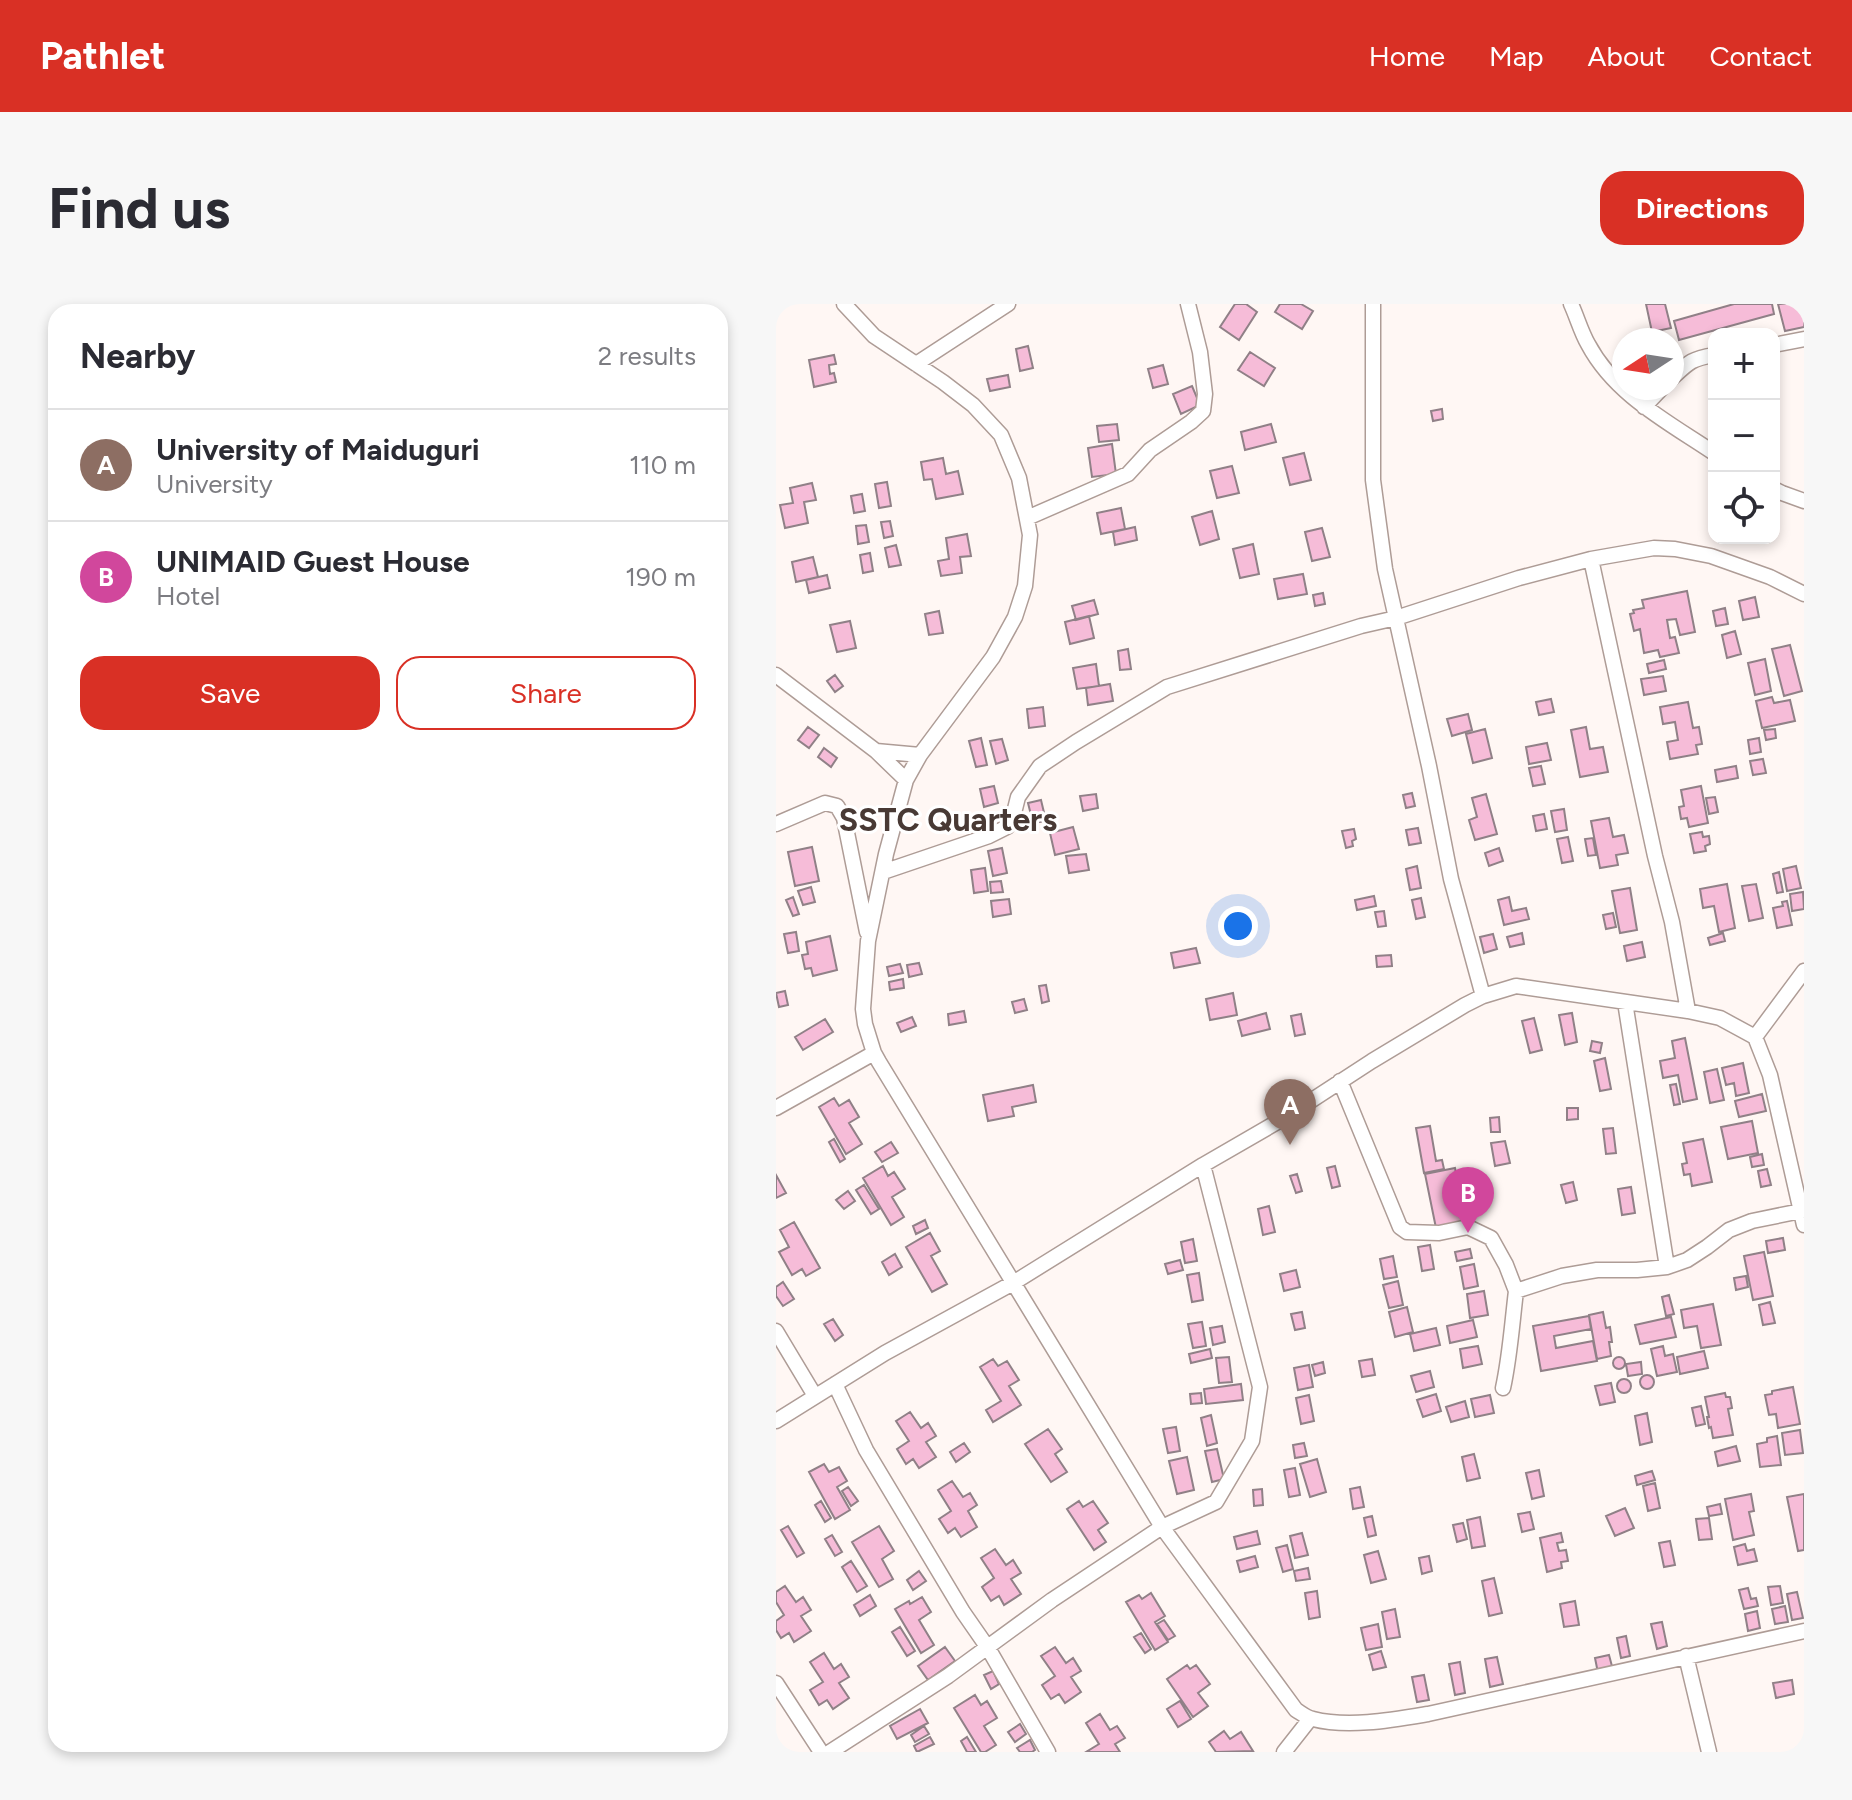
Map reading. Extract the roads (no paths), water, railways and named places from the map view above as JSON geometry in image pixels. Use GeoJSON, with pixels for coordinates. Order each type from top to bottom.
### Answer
{"type":"FeatureCollection","features":[{"type":"Feature","properties":{"kind":"street"},"geometry":{"type":"LineString","coordinates":[[844,304],[874,336],[973,405],[1001,435],[1019,478],[1030,535],[1025,586],[1015,617],[993,657],[920,755],[906,780],[886,854],[868,941],[863,1009],[865,1024],[874,1053],[1162,1527],[1296,1710],[1310,1719],[1382,1722],[1804,1631]]}},
{"type":"Feature","properties":{"kind":"street"},"geometry":{"type":"LineString","coordinates":[[916,364],[1008,304]]}},
{"type":"Feature","properties":{"kind":"street"},"geometry":{"type":"LineString","coordinates":[[1027,518],[1128,474],[1150,450],[1203,411],[1204,380],[1188,304]]}},
{"type":"Feature","properties":{"kind":"street"},"geometry":{"type":"LineString","coordinates":[[1373,304],[1373,480],[1385,569],[1451,879],[1483,996]]}},
{"type":"Feature","properties":{"kind":"street"},"geometry":{"type":"LineString","coordinates":[[1571,304],[1588,345],[1610,375],[1644,407],[1708,449]]}},
{"type":"Feature","properties":{"kind":"street"},"geometry":{"type":"LineString","coordinates":[[1780,344],[1804,339]]}},
{"type":"Feature","properties":{"kind":"street"},"geometry":{"type":"LineString","coordinates":[[1684,366],[1708,356]]}},
{"type":"Feature","properties":{"kind":"street"},"geometry":{"type":"LineString","coordinates":[[1644,407],[1651,400]]}},
{"type":"Feature","properties":{"kind":"street"},"geometry":{"type":"LineString","coordinates":[[1780,492],[1804,501]]}},
{"type":"Feature","properties":{"kind":"street"},"geometry":{"type":"LineString","coordinates":[[883,872],[1007,827],[1012,821],[1018,797],[1040,766],[1167,687],[1519,578],[1591,559],[1654,548],[1675,549],[1711,556],[1770,577],[1804,594]]}},
{"type":"Feature","properties":{"kind":"street"},"geometry":{"type":"LineString","coordinates":[[1591,559],[1672,922],[1688,1011]]}},
{"type":"Feature","properties":{"kind":"street"},"geometry":{"type":"LineString","coordinates":[[776,675],[876,751],[906,780]]}},
{"type":"Feature","properties":{"kind":"street"},"geometry":{"type":"LineString","coordinates":[[876,751],[920,755]]}},
{"type":"Feature","properties":{"kind":"street"},"geometry":{"type":"LineString","coordinates":[[776,824],[825,803],[837,806],[844,818],[868,941]]}},
{"type":"Feature","properties":{"kind":"street"},"geometry":{"type":"LineString","coordinates":[[1755,1037],[1804,971]]}},
{"type":"Feature","properties":{"kind":"street"},"geometry":{"type":"LineString","coordinates":[[776,1421],[936,1324],[1013,1283],[1286,1117],[1384,1053],[1483,996],[1516,986],[1688,1011],[1720,1018],[1755,1037],[1770,1075],[1803,1218],[1752,1221],[1729,1230],[1687,1260],[1667,1267],[1597,1270],[1562,1276],[1516,1291]]}},
{"type":"Feature","properties":{"kind":"street"},"geometry":{"type":"LineString","coordinates":[[1625,1002],[1667,1267]]}},
{"type":"Feature","properties":{"kind":"street"},"geometry":{"type":"LineString","coordinates":[[776,1108],[874,1053]]}},
{"type":"Feature","properties":{"kind":"street"},"geometry":{"type":"LineString","coordinates":[[1340,1081],[1400,1227],[1407,1232],[1439,1233],[1468,1227],[1491,1238],[1506,1265],[1516,1291],[1503,1388]]}},
{"type":"Feature","properties":{"kind":"street"},"geometry":{"type":"LineString","coordinates":[[830,1752],[988,1648],[1052,1600],[1162,1527],[1216,1502],[1252,1441],[1260,1387],[1203,1165]]}},
{"type":"Feature","properties":{"kind":"street"},"geometry":{"type":"LineString","coordinates":[[776,1331],[815,1396]]}},
{"type":"Feature","properties":{"kind":"street"},"geometry":{"type":"LineString","coordinates":[[835,1384],[866,1450],[1048,1752]]}},
{"type":"Feature","properties":{"kind":"street"},"geometry":{"type":"LineString","coordinates":[[1686,1656],[1709,1752]]}},
{"type":"Feature","properties":{"kind":"street"},"geometry":{"type":"LineString","coordinates":[[776,1683],[821,1752]]}},
{"type":"Feature","properties":{"kind":"street"},"geometry":{"type":"LineString","coordinates":[[1284,1752],[1310,1719]]}},
{"type":"Feature","properties":{"kind":"place","name":"University of Maiduguri"},"geometry":{"type":"Point","coordinates":[1290,1145]}},
{"type":"Feature","properties":{"kind":"place","name":"UNIMAID Guest House"},"geometry":{"type":"Point","coordinates":[1468,1233]}},
{"type":"Feature","properties":{"kind":"district","name":"SSTC Quarters"},"geometry":{"type":"Point","coordinates":[948,820]}}]}
